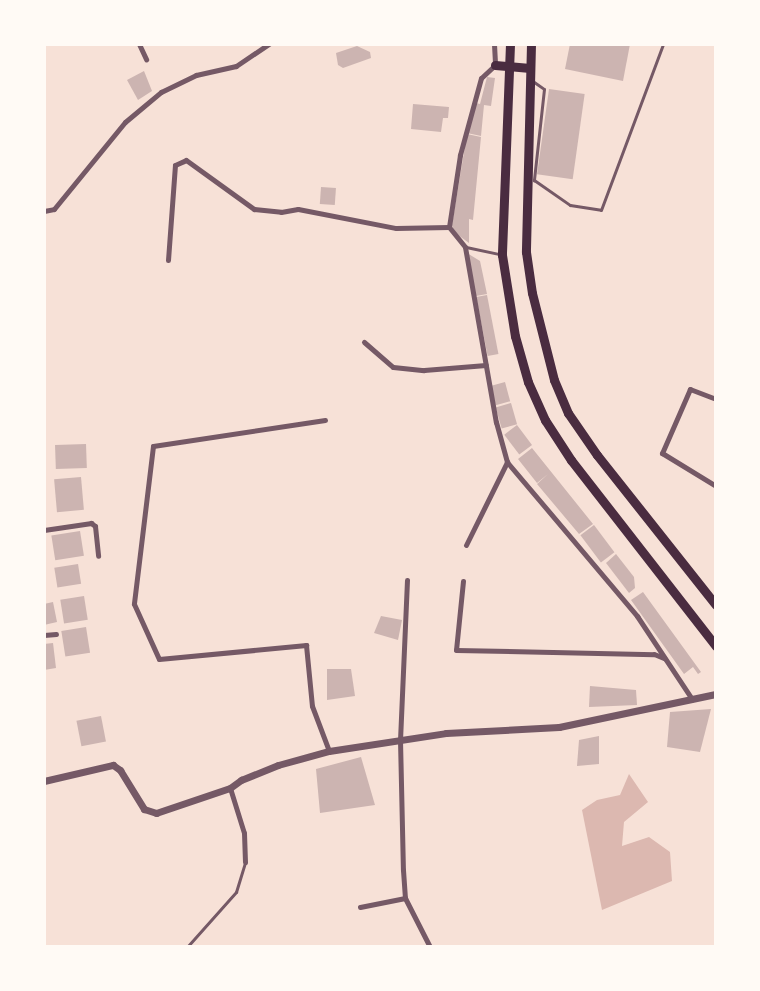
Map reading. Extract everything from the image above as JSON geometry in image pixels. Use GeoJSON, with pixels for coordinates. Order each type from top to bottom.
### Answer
{"type":"FeatureCollection","features":[{"type":"Feature","properties":{"kind":"main road"},"geometry":{"type":"LineString","coordinates":[[510,44],[502,255],[515,336],[528,382],[545,420],[600,498],[716,646]]}},
{"type":"Feature","properties":{"kind":"main road"},"geometry":{"type":"LineString","coordinates":[[531,44],[526,252],[541,334],[554,380],[568,413],[597,455],[716,605]]}},
{"type":"Feature","properties":{"kind":"main road"},"geometry":{"type":"LineString","coordinates":[[495,65],[529,73]]}},
{"type":"Feature","properties":{"kind":"street"},"geometry":{"type":"LineString","coordinates":[[139,44],[146,59]]}},
{"type":"Feature","properties":{"kind":"street"},"geometry":{"type":"LineString","coordinates":[[44,211],[54,209],[125,122],[161,92],[196,75],[236,66],[269,44]]}},
{"type":"Feature","properties":{"kind":"street"},"geometry":{"type":"LineString","coordinates":[[494,44],[495,65],[481,78],[460,155],[449,227],[465,247],[507,462],[637,616],[692,700]]}},
{"type":"Feature","properties":{"kind":"street"},"geometry":{"type":"LineString","coordinates":[[168,260],[175,165],[186,160],[254,209],[281,212],[298,209],[413,230],[449,227]]}},
{"type":"Feature","properties":{"kind":"street"},"geometry":{"type":"LineString","coordinates":[[364,342],[393,367],[424,370],[486,365]]}},
{"type":"Feature","properties":{"kind":"street"},"geometry":{"type":"LineString","coordinates":[[716,399],[690,389],[662,453],[716,487]]}},
{"type":"Feature","properties":{"kind":"street"},"geometry":{"type":"LineString","coordinates":[[325,420],[153,446],[134,604],[159,659],[306,645],[312,706],[329,751]]}},
{"type":"Feature","properties":{"kind":"street"},"geometry":{"type":"LineString","coordinates":[[466,545],[507,462]]}},
{"type":"Feature","properties":{"kind":"street"},"geometry":{"type":"LineString","coordinates":[[44,530],[91,523],[98,556]]}},
{"type":"Feature","properties":{"kind":"street"},"geometry":{"type":"LineString","coordinates":[[407,580],[400,740],[405,898],[430,947]]}},
{"type":"Feature","properties":{"kind":"street"},"geometry":{"type":"LineString","coordinates":[[463,581],[456,650],[654,654],[665,659]]}},
{"type":"Feature","properties":{"kind":"street"},"geometry":{"type":"LineString","coordinates":[[44,635],[56,634]]}},
{"type":"Feature","properties":{"kind":"street"},"geometry":{"type":"LineString","coordinates":[[44,781],[113,765],[120,770],[144,809],[156,813],[230,788],[241,780],[278,765],[329,751],[446,733],[559,727],[716,694]]}},
{"type":"Feature","properties":{"kind":"street"},"geometry":{"type":"LineString","coordinates":[[230,788],[244,833],[245,862]]}},
{"type":"Feature","properties":{"kind":"street"},"geometry":{"type":"LineString","coordinates":[[360,907],[405,898]]}},
{"type":"Feature","properties":{"kind":"lane"},"geometry":{"type":"LineString","coordinates":[[529,73],[544,89],[534,180],[570,205],[601,210],[663,44]]}},
{"type":"Feature","properties":{"kind":"lane"},"geometry":{"type":"LineString","coordinates":[[465,247],[502,255]]}},
{"type":"Feature","properties":{"kind":"lane"},"geometry":{"type":"LineString","coordinates":[[188,947],[236,892],[245,862]]}},
{"type":"Feature","properties":{"kind":"shaded area"},"geometry":{"type":"Polygon","coordinates":[[[629,774],[648,802],[624,822],[622,846],[649,837],[670,852],[672,881],[602,910],[582,810],[597,800],[620,795],[629,774]]]}},
{"type":"Feature","properties":{"kind":"building"},"geometry":{"type":"Polygon","coordinates":[[[570,44],[630,44],[623,81],[565,69],[570,44]]]}},
{"type":"Feature","properties":{"kind":"building"},"geometry":{"type":"Polygon","coordinates":[[[357,46],[370,52],[371,58],[343,68],[338,65],[336,53],[357,46]]]}},
{"type":"Feature","properties":{"kind":"building"},"geometry":{"type":"Polygon","coordinates":[[[144,71],[152,91],[138,100],[127,80],[144,71]]]}},
{"type":"Feature","properties":{"kind":"building"},"geometry":{"type":"Polygon","coordinates":[[[487,77],[495,78],[491,106],[484,105],[481,136],[467,133],[476,103],[480,104],[487,77]]]}},
{"type":"Feature","properties":{"kind":"building"},"geometry":{"type":"Polygon","coordinates":[[[549,89],[585,94],[573,179],[537,174],[549,89]]]}},
{"type":"Feature","properties":{"kind":"building"},"geometry":{"type":"Polygon","coordinates":[[[413,104],[449,107],[448,118],[443,118],[441,132],[411,129],[413,104]]]}},
{"type":"Feature","properties":{"kind":"building"},"geometry":{"type":"Polygon","coordinates":[[[467,134],[481,137],[473,220],[469,219],[469,243],[454,232],[452,225],[467,134]]]}},
{"type":"Feature","properties":{"kind":"building"},"geometry":{"type":"Polygon","coordinates":[[[321,187],[336,188],[335,205],[320,204],[321,187]]]}},
{"type":"Feature","properties":{"kind":"building"},"geometry":{"type":"Polygon","coordinates":[[[467,253],[480,261],[487,294],[476,296],[467,253]]]}},
{"type":"Feature","properties":{"kind":"building"},"geometry":{"type":"Polygon","coordinates":[[[487,295],[498,354],[488,356],[476,297],[487,295]]]}},
{"type":"Feature","properties":{"kind":"building"},"geometry":{"type":"Polygon","coordinates":[[[505,382],[510,401],[496,405],[491,386],[505,382]]]}},
{"type":"Feature","properties":{"kind":"building"},"geometry":{"type":"Polygon","coordinates":[[[511,403],[517,424],[502,429],[496,407],[511,403]]]}},
{"type":"Feature","properties":{"kind":"building"},"geometry":{"type":"Polygon","coordinates":[[[517,425],[532,445],[519,455],[504,435],[517,425]]]}},
{"type":"Feature","properties":{"kind":"building"},"geometry":{"type":"Polygon","coordinates":[[[86,444],[87,468],[56,469],[55,445],[86,444]]]}},
{"type":"Feature","properties":{"kind":"building"},"geometry":{"type":"Polygon","coordinates":[[[532,448],[593,524],[579,534],[537,484],[548,474],[537,483],[518,459],[532,448]]]}},
{"type":"Feature","properties":{"kind":"building"},"geometry":{"type":"Polygon","coordinates":[[[81,477],[84,510],[57,512],[54,479],[81,477]]]}},
{"type":"Feature","properties":{"kind":"building"},"geometry":{"type":"Polygon","coordinates":[[[594,525],[614,552],[601,562],[580,535],[594,525]]]}},
{"type":"Feature","properties":{"kind":"building"},"geometry":{"type":"Polygon","coordinates":[[[80,531],[84,556],[55,560],[51,536],[80,531]]]}},
{"type":"Feature","properties":{"kind":"building"},"geometry":{"type":"Polygon","coordinates":[[[616,554],[634,577],[635,588],[629,593],[606,563],[616,554]]]}},
{"type":"Feature","properties":{"kind":"building"},"geometry":{"type":"Polygon","coordinates":[[[78,564],[81,584],[57,588],[54,568],[78,564]]]}},
{"type":"Feature","properties":{"kind":"building"},"geometry":{"type":"Polygon","coordinates":[[[643,592],[701,672],[698,674],[693,667],[684,674],[631,600],[643,592]]]}},
{"type":"Feature","properties":{"kind":"building"},"geometry":{"type":"Polygon","coordinates":[[[84,596],[88,620],[64,623],[60,600],[84,596]]]}},
{"type":"Feature","properties":{"kind":"building"},"geometry":{"type":"Polygon","coordinates":[[[53,602],[57,622],[44,625],[44,604],[53,602]]]}},
{"type":"Feature","properties":{"kind":"building"},"geometry":{"type":"Polygon","coordinates":[[[381,616],[402,620],[398,640],[374,633],[381,616]]]}},
{"type":"Feature","properties":{"kind":"building"},"geometry":{"type":"Polygon","coordinates":[[[86,627],[90,653],[65,657],[61,631],[86,627]]]}},
{"type":"Feature","properties":{"kind":"building"},"geometry":{"type":"Polygon","coordinates":[[[53,643],[56,668],[44,670],[44,644],[53,643]]]}},
{"type":"Feature","properties":{"kind":"building"},"geometry":{"type":"Polygon","coordinates":[[[327,669],[351,669],[355,696],[327,700],[327,669]]]}},
{"type":"Feature","properties":{"kind":"building"},"geometry":{"type":"Polygon","coordinates":[[[590,686],[636,690],[637,705],[589,707],[590,686]]]}},
{"type":"Feature","properties":{"kind":"building"},"geometry":{"type":"Polygon","coordinates":[[[711,709],[700,752],[667,747],[670,712],[711,709]]]}},
{"type":"Feature","properties":{"kind":"building"},"geometry":{"type":"Polygon","coordinates":[[[101,716],[106,742],[81,746],[76,721],[101,716]]]}},
{"type":"Feature","properties":{"kind":"building"},"geometry":{"type":"Polygon","coordinates":[[[599,736],[599,764],[577,766],[579,740],[599,736]]]}},
{"type":"Feature","properties":{"kind":"building"},"geometry":{"type":"Polygon","coordinates":[[[361,757],[375,805],[320,813],[316,769],[361,757]]]}}]}
